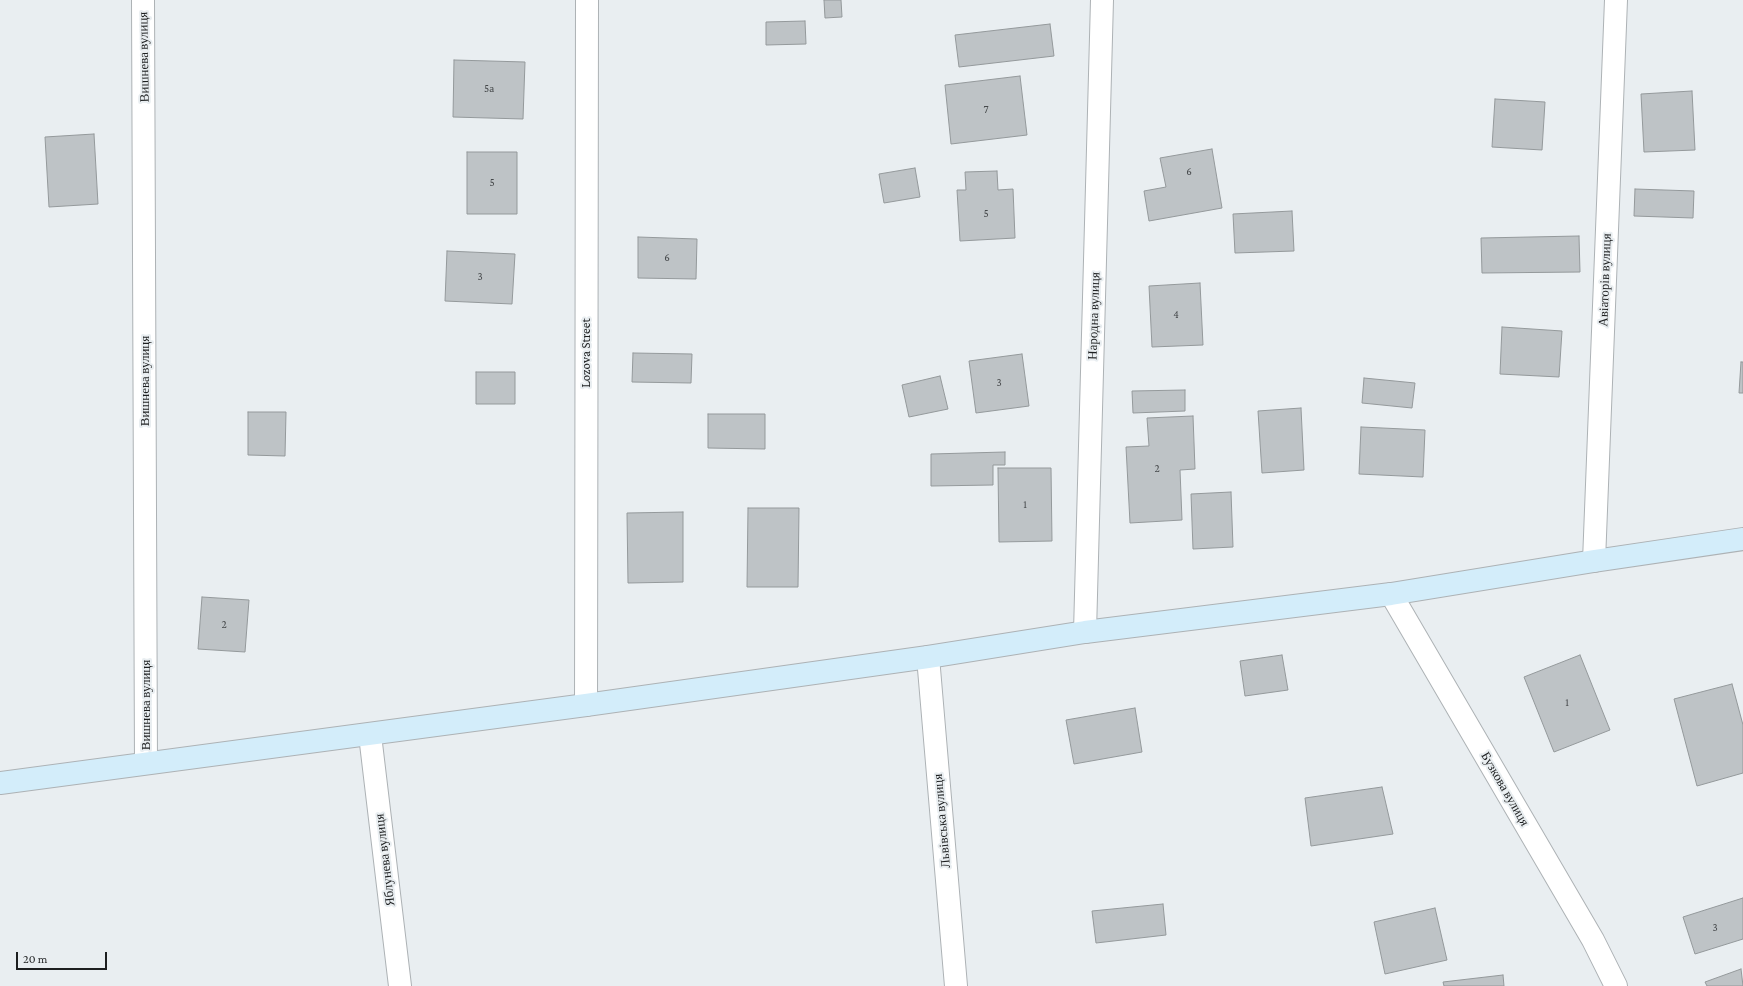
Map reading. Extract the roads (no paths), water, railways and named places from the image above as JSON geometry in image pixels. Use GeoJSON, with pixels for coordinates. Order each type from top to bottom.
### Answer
{"type":"FeatureCollection","features":[{"type":"Feature","properties":{"kind":"street","name":"Вишнева вулиця"},"geometry":{"type":"LineString","coordinates":[[143,0],[146,762]]}},
{"type":"Feature","properties":{"kind":"street","name":"Lozova Street"},"geometry":{"type":"LineString","coordinates":[[586,705],[587,0]]}},
{"type":"Feature","properties":{"kind":"street","name":"Народна вулиця"},"geometry":{"type":"LineString","coordinates":[[1085,632],[1102,0]]}},
{"type":"Feature","properties":{"kind":"street","name":"Авіаторів вулиця"},"geometry":{"type":"LineString","coordinates":[[1594,561],[1616,0]]}},
{"type":"Feature","properties":{"kind":"street"},"geometry":{"type":"LineString","coordinates":[[0,783],[146,762],[370,735],[586,705],[928,657],[1085,632],[1391,594],[1594,561],[1743,539]]}},
{"type":"Feature","properties":{"kind":"street","name":"Бузкова вулиця"},"geometry":{"type":"LineString","coordinates":[[1391,594],[1589,933],[1616,986]]}},
{"type":"Feature","properties":{"kind":"street","name":"Львівська вулиця"},"geometry":{"type":"LineString","coordinates":[[928,657],[956,986]]}},
{"type":"Feature","properties":{"kind":"street","name":"Яблунева вулиця"},"geometry":{"type":"LineString","coordinates":[[370,735],[400,986]]}}]}
